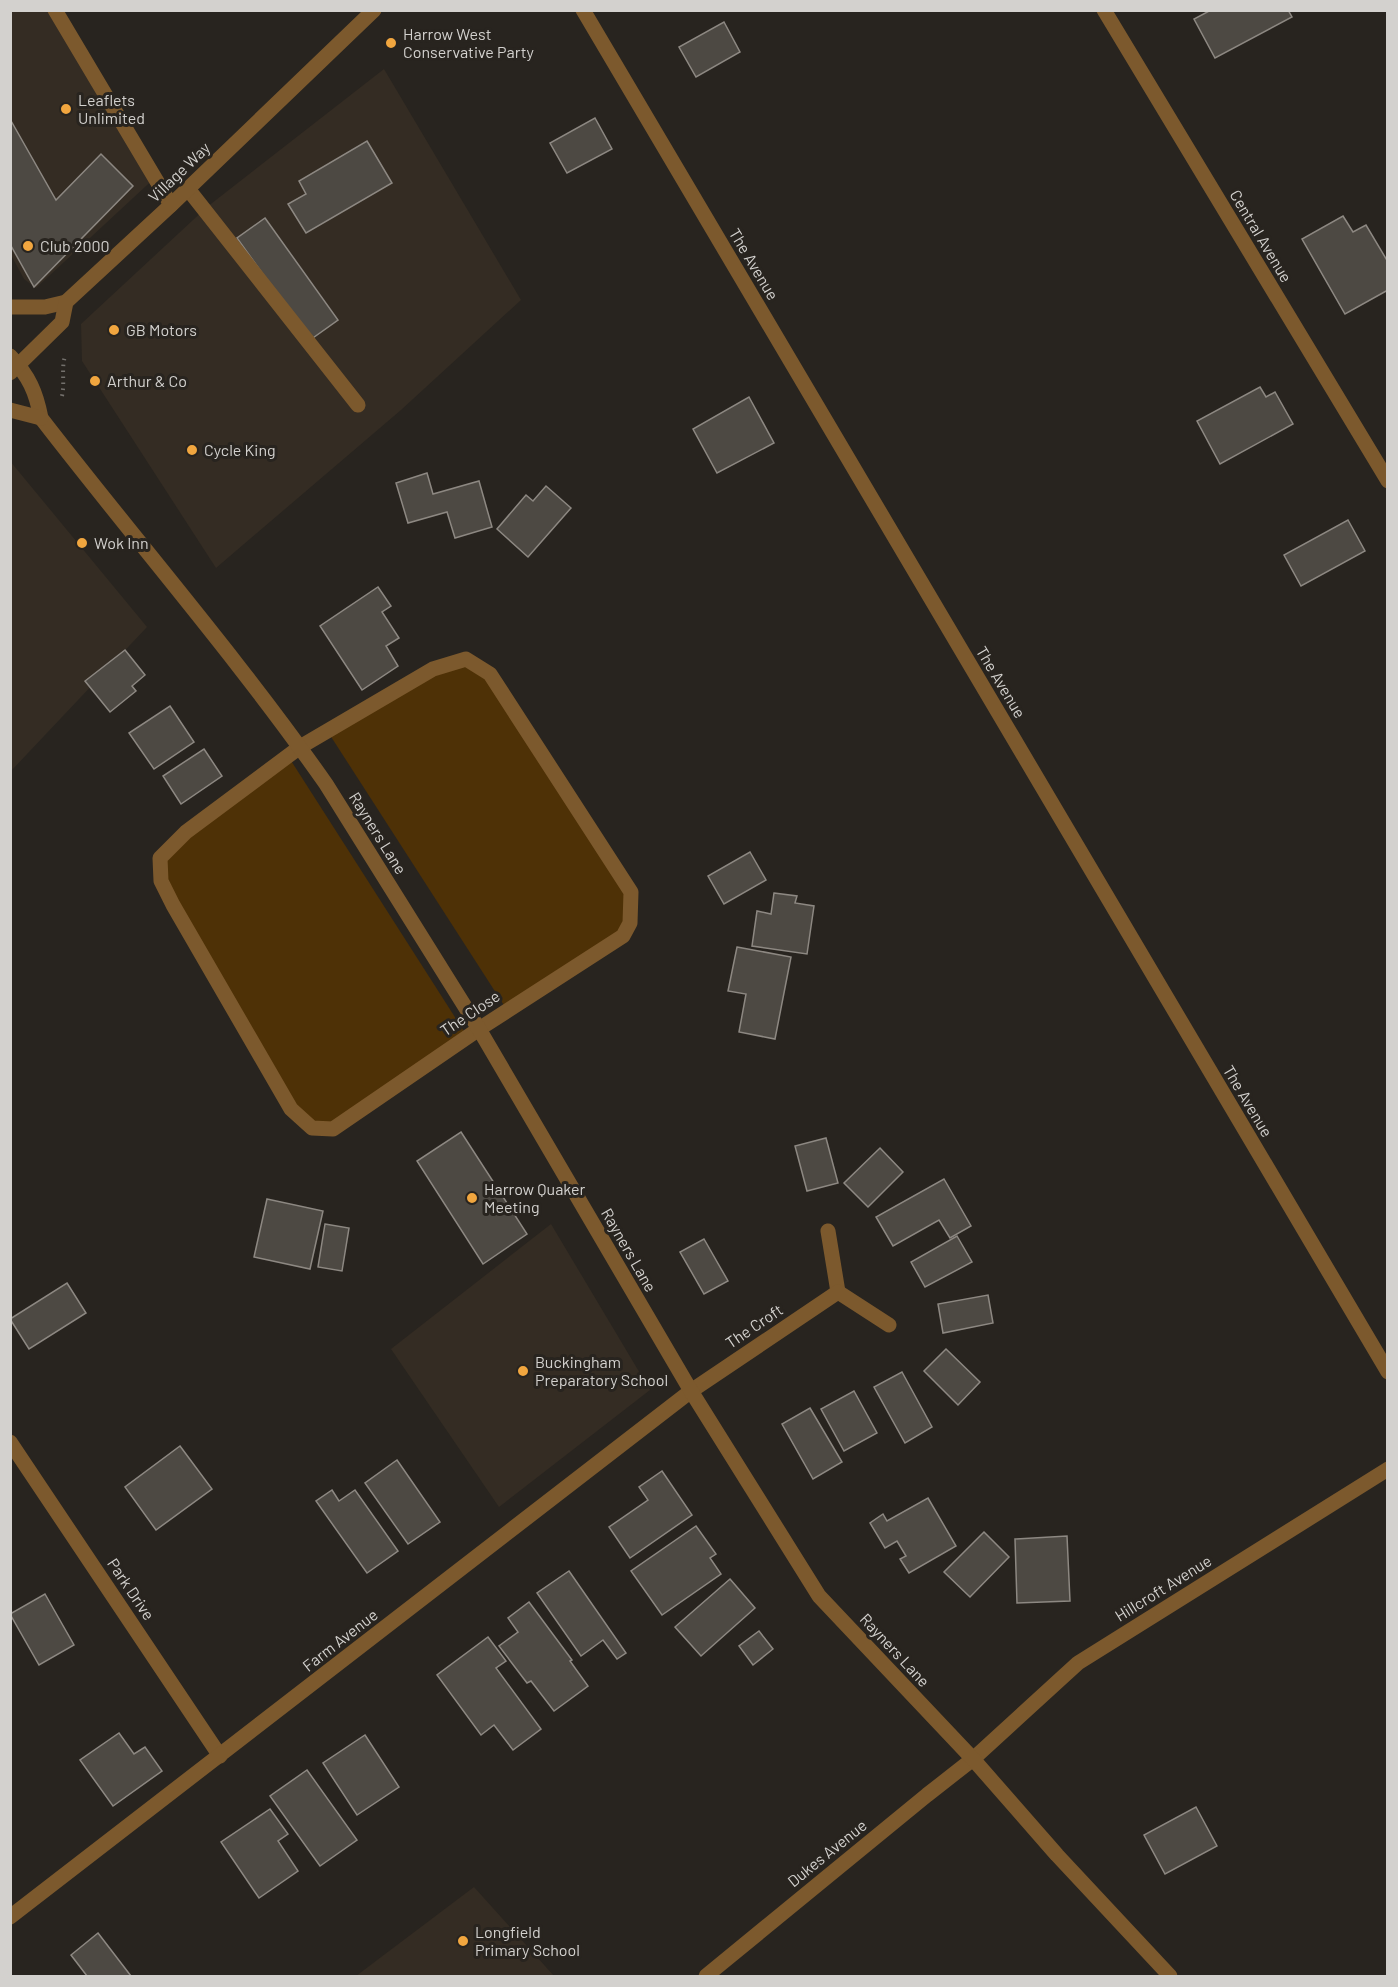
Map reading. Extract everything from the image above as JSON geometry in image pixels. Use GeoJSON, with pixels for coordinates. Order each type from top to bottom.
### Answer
{"type":"FeatureCollection","features":[{"type":"Feature","properties":{"kind":"street"},"geometry":{"type":"LineString","coordinates":[[55,10],[171,206]]}},
{"type":"Feature","properties":{"kind":"street","name":"Village Way"},"geometry":{"type":"LineString","coordinates":[[13,365],[62,321],[66,302],[171,206],[374,10]]}},
{"type":"Feature","properties":{"kind":"street","name":"The Avenue"},"geometry":{"type":"LineString","coordinates":[[583,10],[1388,1372]]}},
{"type":"Feature","properties":{"kind":"street","name":"Central Avenue"},"geometry":{"type":"LineString","coordinates":[[1104,10],[1388,481]]}},
{"type":"Feature","properties":{"kind":"street"},"geometry":{"type":"LineString","coordinates":[[188,189],[358,405]]}},
{"type":"Feature","properties":{"kind":"street"},"geometry":{"type":"LineString","coordinates":[[10,307],[45,307],[66,302]]}},
{"type":"Feature","properties":{"kind":"street","name":"Rayners Lane"},"geometry":{"type":"LineString","coordinates":[[13,365],[37,394],[40,418],[163,568],[326,784],[479,1029],[691,1391],[819,1596],[973,1759],[1057,1855],[1170,1977]]}},
{"type":"Feature","properties":{"kind":"street"},"geometry":{"type":"LineString","coordinates":[[10,410],[40,418]]}},
{"type":"Feature","properties":{"kind":"street","name":"The Close"},"geometry":{"type":"LineString","coordinates":[[466,659],[490,674],[631,892],[630,923],[624,936],[479,1029],[333,1129],[312,1128],[291,1109],[161,881],[160,858],[186,832],[300,747],[433,669],[466,659]]}},
{"type":"Feature","properties":{"kind":"street"},"geometry":{"type":"LineString","coordinates":[[828,1232],[838,1292],[889,1325]]}},
{"type":"Feature","properties":{"kind":"street","name":"The Croft"},"geometry":{"type":"LineString","coordinates":[[691,1391],[838,1292]]}},
{"type":"Feature","properties":{"kind":"street","name":"Farm Avenue"},"geometry":{"type":"LineString","coordinates":[[10,1917],[691,1391]]}},
{"type":"Feature","properties":{"kind":"street","name":"Park Drive"},"geometry":{"type":"LineString","coordinates":[[10,1442],[220,1756]]}},
{"type":"Feature","properties":{"kind":"street","name":"Hillcroft Avenue"},"geometry":{"type":"LineString","coordinates":[[973,1759],[1078,1663],[1388,1469]]}},
{"type":"Feature","properties":{"kind":"street","name":"Dukes Avenue"},"geometry":{"type":"LineString","coordinates":[[705,1977],[973,1759]]}},
{"type":"Feature","properties":{"kind":"path"},"geometry":{"type":"LineString","coordinates":[[62,366],[64,386],[62,396]]}},
{"type":"Feature","properties":{"kind":"shaded area"},"geometry":{"type":"Polygon","coordinates":[[[10,11],[62,11],[160,173],[36,288],[24,279],[11,255],[10,11]]]}},
{"type":"Feature","properties":{"kind":"shaded area"},"geometry":{"type":"Polygon","coordinates":[[[384,69],[521,300],[401,410],[216,568],[82,361],[81,324],[207,207],[384,69]]]}},
{"type":"Feature","properties":{"kind":"shaded area"},"geometry":{"type":"Polygon","coordinates":[[[10,461],[147,627],[11,771],[10,771],[10,461]]]}},
{"type":"Feature","properties":{"kind":"shaded area"},"geometry":{"type":"Polygon","coordinates":[[[466,659],[490,674],[631,892],[630,923],[507,1010],[328,732],[466,659]]]}},
{"type":"Feature","properties":{"kind":"shaded area"},"geometry":{"type":"Polygon","coordinates":[[[288,756],[467,1036],[333,1129],[312,1128],[291,1109],[173,905],[160,858],[288,756]]]}},
{"type":"Feature","properties":{"kind":"shaded area","name":"Buckingham Preparatory School"},"geometry":{"type":"Polygon","coordinates":[[[551,1224],[650,1390],[499,1507],[391,1349],[551,1224]]]}},
{"type":"Feature","properties":{"kind":"shaded area","name":"Longfield Primary School"},"geometry":{"type":"Polygon","coordinates":[[[474,1887],[554,1976],[356,1976],[474,1887]]]}},
{"type":"Feature","properties":{"kind":"building"},"geometry":{"type":"Polygon","coordinates":[[[1211,10],[1288,10],[1292,17],[1215,58],[1194,19],[1211,10]]]}},
{"type":"Feature","properties":{"kind":"building"},"geometry":{"type":"Polygon","coordinates":[[[724,22],[740,52],[696,77],[679,47],[724,22]]]}},
{"type":"Feature","properties":{"kind":"building"},"geometry":{"type":"Polygon","coordinates":[[[595,118],[612,149],[567,173],[550,143],[595,118]]]}},
{"type":"Feature","properties":{"kind":"building"},"geometry":{"type":"Polygon","coordinates":[[[10,119],[56,200],[101,154],[133,186],[34,287],[10,244],[10,119]]]}},
{"type":"Feature","properties":{"kind":"building"},"geometry":{"type":"Polygon","coordinates":[[[367,141],[392,183],[306,233],[288,204],[306,194],[299,181],[367,141]]]}},
{"type":"Feature","properties":{"kind":"building"},"geometry":{"type":"Polygon","coordinates":[[[1343,216],[1353,232],[1366,225],[1388,262],[1388,290],[1345,314],[1302,239],[1343,216]]]}},
{"type":"Feature","properties":{"kind":"building"},"geometry":{"type":"Polygon","coordinates":[[[265,218],[338,320],[310,340],[237,238],[265,218]]]}},
{"type":"Feature","properties":{"kind":"building"},"geometry":{"type":"Polygon","coordinates":[[[1260,387],[1266,397],[1275,392],[1293,424],[1220,464],[1197,421],[1260,387]]]}},
{"type":"Feature","properties":{"kind":"building"},"geometry":{"type":"Polygon","coordinates":[[[749,397],[774,443],[717,473],[693,429],[749,397]]]}},
{"type":"Feature","properties":{"kind":"building"},"geometry":{"type":"Polygon","coordinates":[[[427,473],[433,494],[479,481],[492,527],[455,538],[447,512],[408,523],[396,483],[427,473]]]}},
{"type":"Feature","properties":{"kind":"building"},"geometry":{"type":"Polygon","coordinates":[[[546,486],[571,508],[528,557],[497,529],[526,495],[533,501],[546,486]]]}},
{"type":"Feature","properties":{"kind":"building"},"geometry":{"type":"Polygon","coordinates":[[[1348,520],[1365,551],[1301,586],[1284,555],[1348,520]]]}},
{"type":"Feature","properties":{"kind":"building"},"geometry":{"type":"Polygon","coordinates":[[[378,587],[391,606],[382,612],[399,638],[386,646],[398,666],[362,690],[320,626],[378,587]]]}},
{"type":"Feature","properties":{"kind":"building"},"geometry":{"type":"Polygon","coordinates":[[[125,650],[145,675],[132,686],[136,691],[110,712],[85,681],[125,650]]]}},
{"type":"Feature","properties":{"kind":"building"},"geometry":{"type":"Polygon","coordinates":[[[170,706],[194,742],[154,769],[129,733],[170,706]]]}},
{"type":"Feature","properties":{"kind":"building"},"geometry":{"type":"Polygon","coordinates":[[[204,749],[222,776],[181,804],[163,776],[204,749]]]}},
{"type":"Feature","properties":{"kind":"building"},"geometry":{"type":"Polygon","coordinates":[[[750,852],[766,880],[724,904],[708,876],[750,852]]]}},
{"type":"Feature","properties":{"kind":"building"},"geometry":{"type":"Polygon","coordinates":[[[774,893],[797,896],[795,903],[814,906],[807,954],[752,946],[757,911],[771,914],[774,893]]]}},
{"type":"Feature","properties":{"kind":"building"},"geometry":{"type":"Polygon","coordinates":[[[737,947],[791,957],[775,1039],[739,1032],[746,994],[728,991],[737,947]]]}},
{"type":"Feature","properties":{"kind":"building","name":"Harrow Quaker Meeting"},"geometry":{"type":"Polygon","coordinates":[[[461,1132],[527,1234],[483,1264],[417,1161],[461,1132]]]}},
{"type":"Feature","properties":{"kind":"building"},"geometry":{"type":"Polygon","coordinates":[[[826,1138],[838,1183],[807,1191],[795,1146],[826,1138]]]}},
{"type":"Feature","properties":{"kind":"building"},"geometry":{"type":"Polygon","coordinates":[[[880,1148],[903,1172],[868,1207],[844,1183],[880,1148]]]}},
{"type":"Feature","properties":{"kind":"building"},"geometry":{"type":"Polygon","coordinates":[[[944,1179],[971,1226],[950,1238],[939,1220],[893,1246],[876,1217],[944,1179]]]}},
{"type":"Feature","properties":{"kind":"building"},"geometry":{"type":"Polygon","coordinates":[[[267,1199],[323,1211],[310,1269],[254,1257],[267,1199]]]}},
{"type":"Feature","properties":{"kind":"building"},"geometry":{"type":"Polygon","coordinates":[[[325,1224],[349,1228],[342,1271],[318,1267],[325,1224]]]}},
{"type":"Feature","properties":{"kind":"building"},"geometry":{"type":"Polygon","coordinates":[[[957,1236],[972,1262],[925,1287],[911,1262],[957,1236]]]}},
{"type":"Feature","properties":{"kind":"building"},"geometry":{"type":"Polygon","coordinates":[[[704,1239],[728,1281],[704,1294],[680,1252],[704,1239]]]}},
{"type":"Feature","properties":{"kind":"building"},"geometry":{"type":"Polygon","coordinates":[[[67,1283],[86,1313],[29,1349],[10,1319],[67,1283]]]}},
{"type":"Feature","properties":{"kind":"building"},"geometry":{"type":"Polygon","coordinates":[[[988,1295],[993,1323],[943,1333],[938,1304],[988,1295]]]}},
{"type":"Feature","properties":{"kind":"building"},"geometry":{"type":"Polygon","coordinates":[[[946,1349],[980,1382],[958,1405],[924,1371],[946,1349]]]}},
{"type":"Feature","properties":{"kind":"building"},"geometry":{"type":"Polygon","coordinates":[[[902,1372],[932,1427],[905,1443],[874,1387],[902,1372]]]}},
{"type":"Feature","properties":{"kind":"building"},"geometry":{"type":"Polygon","coordinates":[[[854,1391],[877,1433],[844,1451],[821,1409],[854,1391]]]}},
{"type":"Feature","properties":{"kind":"building"},"geometry":{"type":"Polygon","coordinates":[[[810,1408],[842,1462],[813,1479],[782,1424],[810,1408]]]}},
{"type":"Feature","properties":{"kind":"building"},"geometry":{"type":"Polygon","coordinates":[[[180,1446],[212,1489],[156,1530],[125,1487],[180,1446]]]}},
{"type":"Feature","properties":{"kind":"building"},"geometry":{"type":"Polygon","coordinates":[[[397,1460],[440,1522],[408,1544],[365,1483],[397,1460]]]}},
{"type":"Feature","properties":{"kind":"building"},"geometry":{"type":"Polygon","coordinates":[[[662,1471],[692,1515],[630,1558],[609,1527],[648,1500],[639,1487],[662,1471]]]}},
{"type":"Feature","properties":{"kind":"building"},"geometry":{"type":"Polygon","coordinates":[[[332,1490],[339,1501],[355,1490],[398,1551],[367,1573],[316,1501],[332,1490]]]}},
{"type":"Feature","properties":{"kind":"building"},"geometry":{"type":"Polygon","coordinates":[[[928,1498],[956,1546],[909,1573],[900,1559],[906,1556],[897,1541],[885,1548],[870,1523],[883,1514],[887,1521],[928,1498]]]}},
{"type":"Feature","properties":{"kind":"building"},"geometry":{"type":"Polygon","coordinates":[[[696,1526],[716,1554],[710,1558],[721,1574],[662,1615],[631,1571],[696,1526]]]}},
{"type":"Feature","properties":{"kind":"building"},"geometry":{"type":"Polygon","coordinates":[[[984,1532],[1009,1557],[970,1597],[944,1572],[984,1532]]]}},
{"type":"Feature","properties":{"kind":"building"},"geometry":{"type":"Polygon","coordinates":[[[1067,1536],[1070,1601],[1017,1603],[1015,1539],[1067,1536]]]}},
{"type":"Feature","properties":{"kind":"building"},"geometry":{"type":"Polygon","coordinates":[[[569,1571],[626,1653],[617,1659],[603,1640],[581,1656],[537,1593],[569,1571]]]}},
{"type":"Feature","properties":{"kind":"building"},"geometry":{"type":"Polygon","coordinates":[[[730,1579],[755,1608],[701,1656],[675,1627],[730,1579]]]}},
{"type":"Feature","properties":{"kind":"building"},"geometry":{"type":"Polygon","coordinates":[[[45,1594],[74,1645],[39,1665],[10,1614],[45,1594]]]}},
{"type":"Feature","properties":{"kind":"building"},"geometry":{"type":"Polygon","coordinates":[[[529,1602],[572,1660],[570,1661],[588,1686],[554,1711],[531,1681],[527,1683],[499,1646],[518,1632],[508,1618],[529,1602]]]}},
{"type":"Feature","properties":{"kind":"building"},"geometry":{"type":"Polygon","coordinates":[[[759,1631],[773,1649],[753,1665],[739,1646],[759,1631]]]}},
{"type":"Feature","properties":{"kind":"building"},"geometry":{"type":"Polygon","coordinates":[[[488,1637],[506,1661],[496,1668],[541,1729],[513,1750],[494,1725],[481,1735],[437,1675],[488,1637]]]}},
{"type":"Feature","properties":{"kind":"building"},"geometry":{"type":"Polygon","coordinates":[[[119,1733],[134,1754],[145,1747],[162,1771],[113,1806],[80,1760],[119,1733]]]}},
{"type":"Feature","properties":{"kind":"building"},"geometry":{"type":"Polygon","coordinates":[[[365,1735],[399,1787],[357,1815],[323,1763],[365,1735]]]}},
{"type":"Feature","properties":{"kind":"building"},"geometry":{"type":"Polygon","coordinates":[[[307,1770],[357,1840],[320,1866],[270,1796],[307,1770]]]}},
{"type":"Feature","properties":{"kind":"building"},"geometry":{"type":"Polygon","coordinates":[[[1196,1807],[1217,1846],[1165,1874],[1144,1835],[1196,1807]]]}},
{"type":"Feature","properties":{"kind":"building"},"geometry":{"type":"Polygon","coordinates":[[[270,1809],[288,1834],[278,1841],[298,1871],[259,1898],[221,1842],[270,1809]]]}},
{"type":"Feature","properties":{"kind":"building"},"geometry":{"type":"Polygon","coordinates":[[[98,1933],[131,1976],[87,1976],[71,1955],[98,1933]]]}},
{"type":"Feature","properties":{"kind":"place","name":"Harrow West Conservative Party"},"geometry":{"type":"Point","coordinates":[391,43]}},
{"type":"Feature","properties":{"kind":"place","name":"Leaflets Unlimited"},"geometry":{"type":"Point","coordinates":[66,109]}},
{"type":"Feature","properties":{"kind":"place","name":"Club 2000"},"geometry":{"type":"Point","coordinates":[28,246]}},
{"type":"Feature","properties":{"kind":"place","name":"GB Motors"},"geometry":{"type":"Point","coordinates":[114,330]}},
{"type":"Feature","properties":{"kind":"place","name":"Arthur & Co"},"geometry":{"type":"Point","coordinates":[95,381]}},
{"type":"Feature","properties":{"kind":"place","name":"Cycle King"},"geometry":{"type":"Point","coordinates":[192,450]}},
{"type":"Feature","properties":{"kind":"place","name":"Wok Inn"},"geometry":{"type":"Point","coordinates":[82,543]}},
{"type":"Feature","properties":{"kind":"place","name":"Harrow Quaker Meeting"},"geometry":{"type":"Point","coordinates":[472,1198]}},
{"type":"Feature","properties":{"kind":"place","name":"Buckingham Preparatory School"},"geometry":{"type":"Point","coordinates":[523,1371]}},
{"type":"Feature","properties":{"kind":"place","name":"Longfield Primary School"},"geometry":{"type":"Point","coordinates":[463,1941]}}]}
